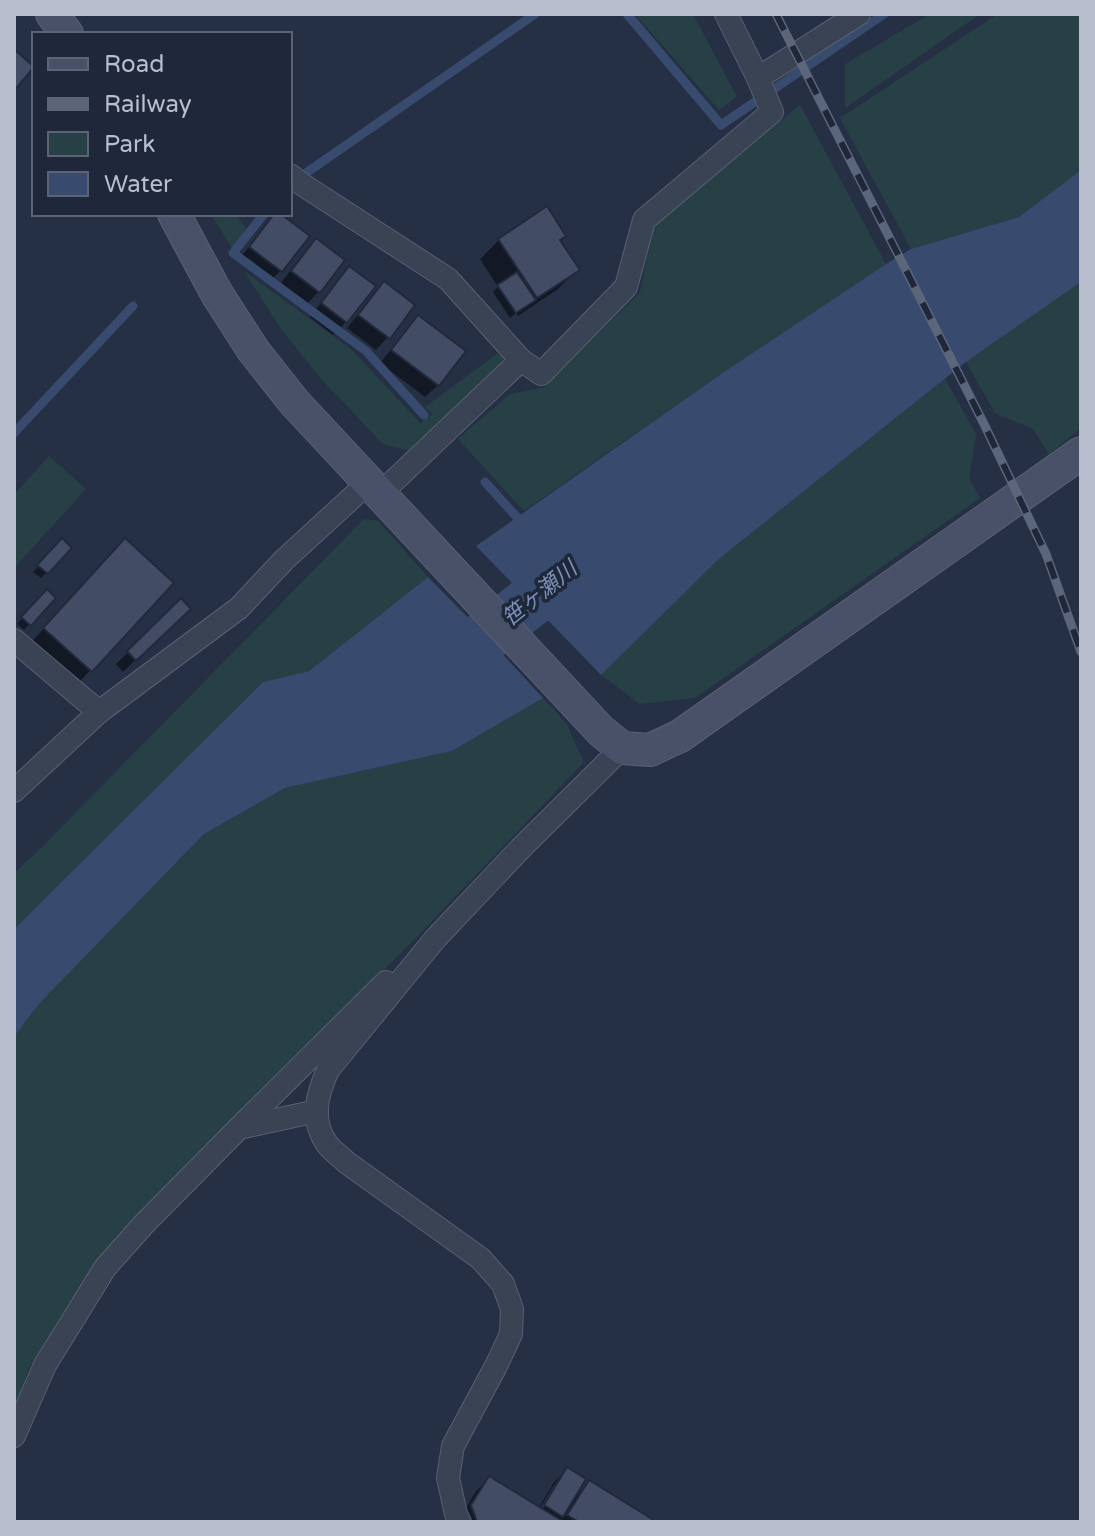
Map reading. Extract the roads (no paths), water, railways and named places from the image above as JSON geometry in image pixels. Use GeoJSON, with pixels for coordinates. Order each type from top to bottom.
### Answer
{"type":"FeatureCollection","features":[{"type":"Feature","properties":{"kind":"street"},"geometry":{"type":"LineString","coordinates":[[52,14],[66,32]]}},
{"type":"Feature","properties":{"kind":"street"},"geometry":{"type":"LineString","coordinates":[[292,177],[448,279],[521,360],[541,374],[626,287],[644,220],[772,112],[726,14]]}},
{"type":"Feature","properties":{"kind":"street"},"geometry":{"type":"LineString","coordinates":[[760,81],[845,18]]}},
{"type":"Feature","properties":{"kind":"street"},"geometry":{"type":"LineString","coordinates":[[175,216],[217,294],[253,350],[294,402],[612,740],[650,750],[680,736],[1081,453]]}},
{"type":"Feature","properties":{"kind":"street"},"geometry":{"type":"LineString","coordinates":[[14,791],[99,712],[239,608],[284,560],[380,494],[521,360]]}},
{"type":"Feature","properties":{"kind":"street"},"geometry":{"type":"LineString","coordinates":[[14,640],[99,712]]}},
{"type":"Feature","properties":{"kind":"street"},"geometry":{"type":"LineString","coordinates":[[460,1522],[448,1478],[453,1446],[511,1334],[512,1309],[503,1284],[481,1259],[346,1162],[326,1143],[318,1120],[318,1093],[328,1070],[435,939],[521,848],[612,740]]}},
{"type":"Feature","properties":{"kind":"street"},"geometry":{"type":"LineString","coordinates":[[14,1436],[45,1365],[105,1268],[144,1224],[370,997],[435,939]]}},
{"type":"Feature","properties":{"kind":"street"},"geometry":{"type":"LineString","coordinates":[[239,1128],[317,1111]]}},
{"type":"Feature","properties":{"kind":"water"},"geometry":{"type":"Polygon","coordinates":[[[1081,170],[1081,282],[966,362],[719,559],[601,675],[476,546],[721,374],[886,264],[911,249],[1019,217],[1081,170]]]}},
{"type":"Feature","properties":{"kind":"water"},"geometry":{"type":"Polygon","coordinates":[[[428,577],[543,698],[452,751],[285,788],[204,834],[38,1005],[14,1037],[14,929],[263,682],[309,671],[428,577]]]}},
{"type":"Feature","properties":{"kind":"waterway"},"geometry":{"type":"LineString","coordinates":[[306,173],[535,14]]}},
{"type":"Feature","properties":{"kind":"waterway"},"geometry":{"type":"LineString","coordinates":[[627,14],[721,125],[884,14]]}},
{"type":"Feature","properties":{"kind":"waterway"},"geometry":{"type":"LineString","coordinates":[[262,216],[233,253],[366,351],[424,415]]}},
{"type":"Feature","properties":{"kind":"waterway"},"geometry":{"type":"LineString","coordinates":[[14,433],[133,306]]}},
{"type":"Feature","properties":{"kind":"waterway"},"geometry":{"type":"LineString","coordinates":[[485,482],[523,524]]}},
{"type":"Feature","properties":{"kind":"waterway","name":"笹ヶ瀬川"},"geometry":{"type":"LineString","coordinates":[[425,674],[486,636],[585,559]]}},
{"type":"Feature","properties":{"kind":"railway"},"geometry":{"type":"LineString","coordinates":[[776,14],[983,422],[1046,554],[1081,652]]}}]}
